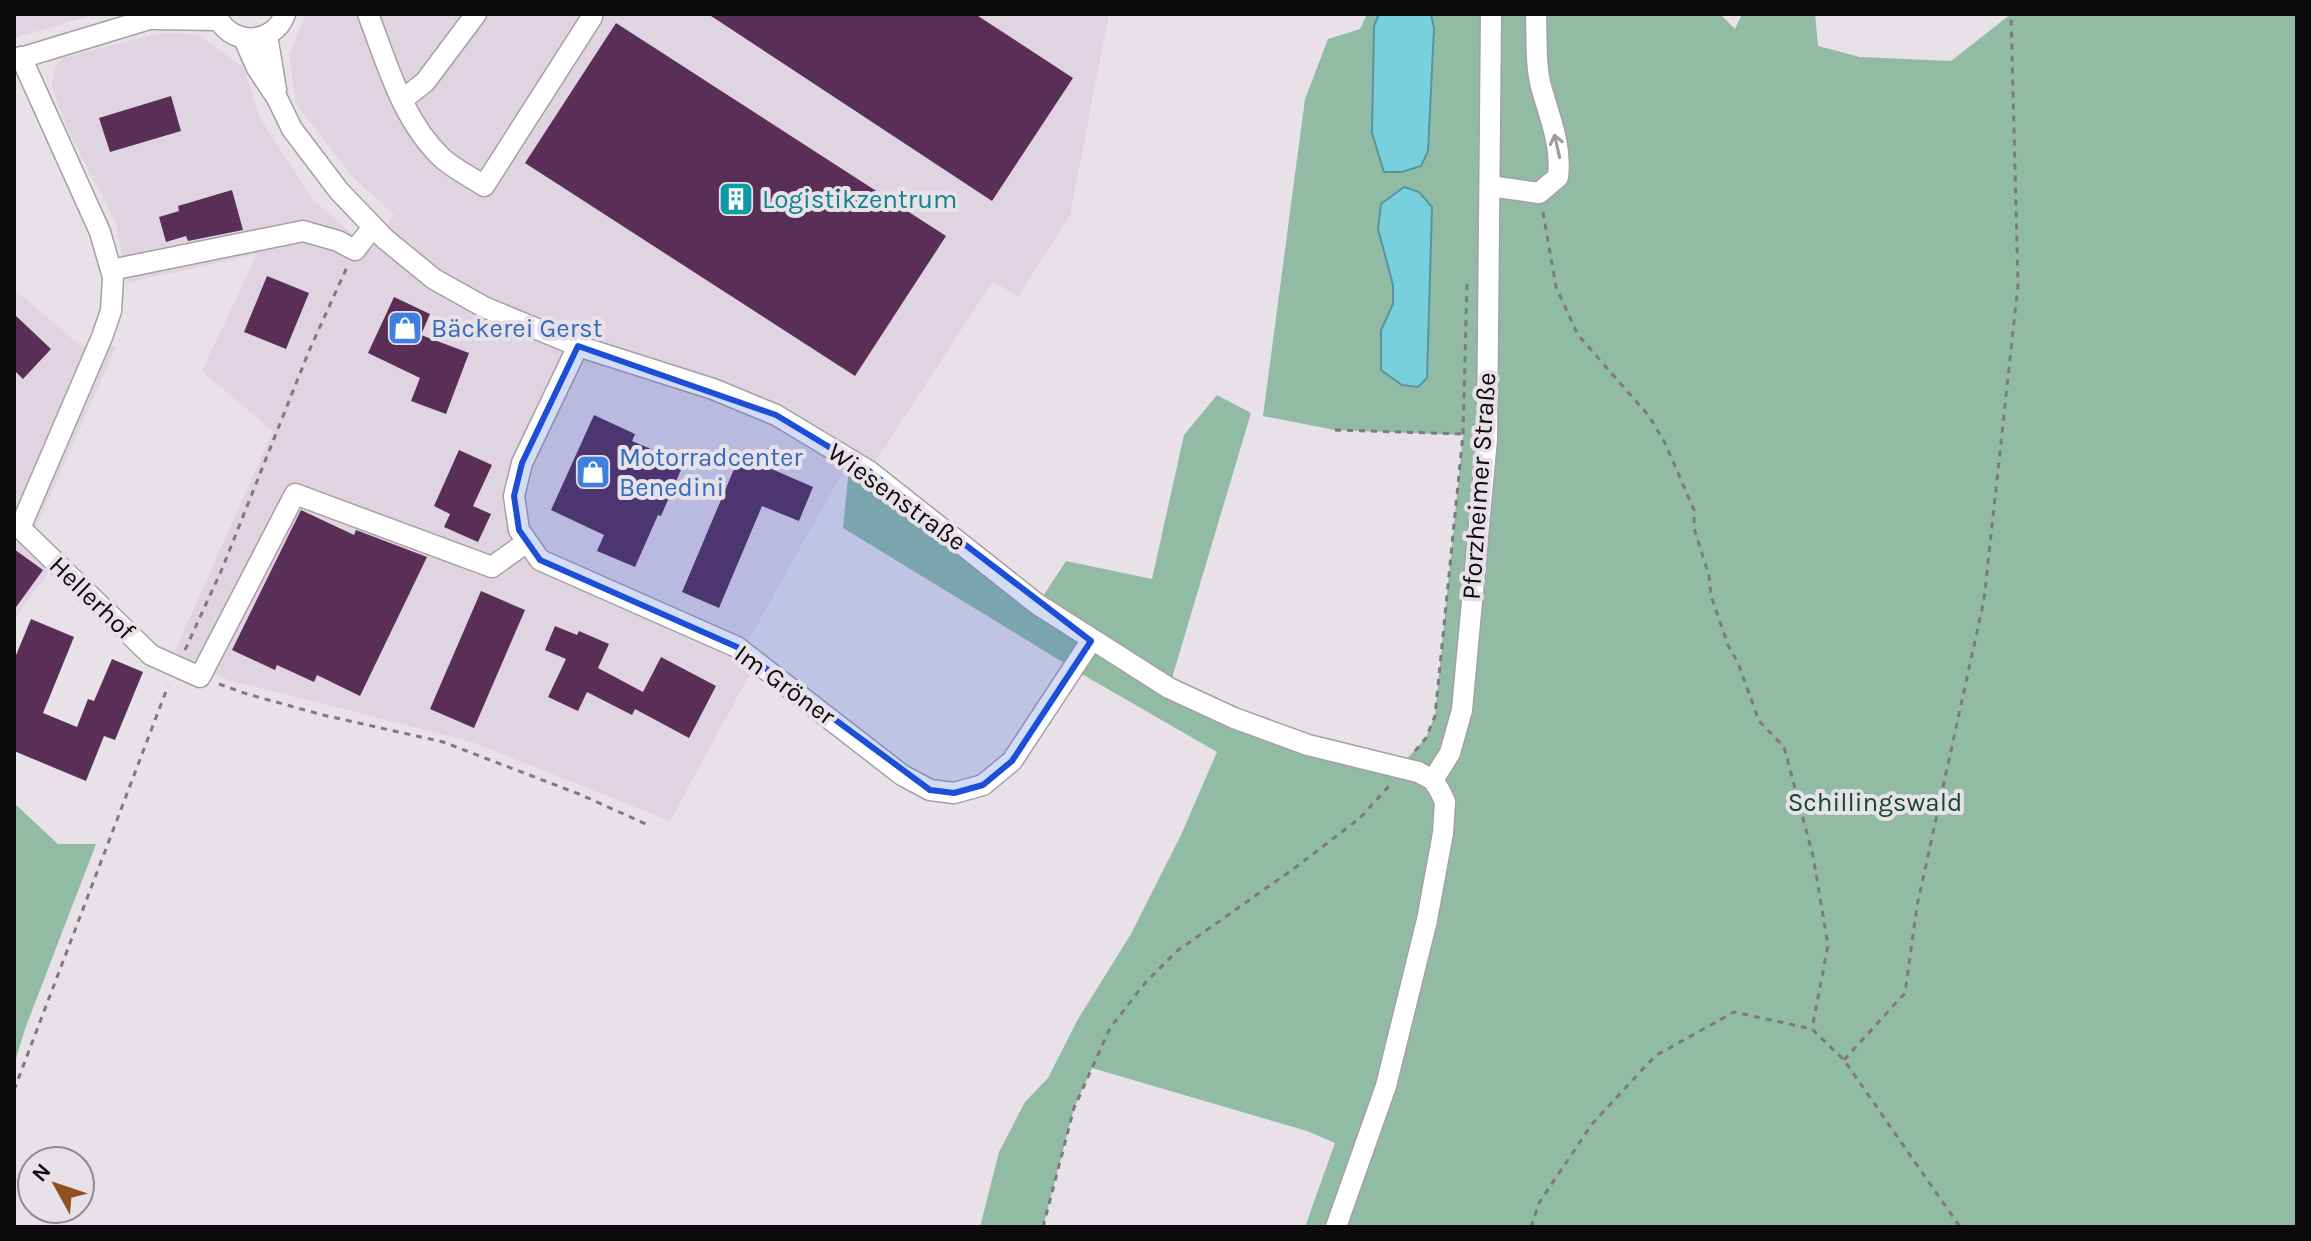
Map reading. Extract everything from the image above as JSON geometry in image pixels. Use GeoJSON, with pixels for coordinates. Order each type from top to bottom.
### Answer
{"type":"FeatureCollection","features":[{"type":"Feature","properties":{"kind":"street"},"geometry":{"type":"LineString","coordinates":[[17,525],[102,337],[111,311],[113,277],[100,232],[18,58],[160,17],[217,17],[224,29],[244,39],[256,39],[276,28],[285,14]]}},
{"type":"Feature","properties":{"kind":"street"},"geometry":{"type":"LineString","coordinates":[[368,14],[402,100],[419,129],[443,159],[484,186],[592,17]]}},
{"type":"Feature","properties":{"kind":"street"},"geometry":{"type":"LineString","coordinates":[[402,100],[425,82],[476,14]]}},
{"type":"Feature","properties":{"kind":"street","name":"Pforzheimer Straße"},"geometry":{"type":"LineString","coordinates":[[1433,780],[1450,753],[1462,710],[1487,439],[1491,14]]}},
{"type":"Feature","properties":{"kind":"street"},"geometry":{"type":"LineString","coordinates":[[1490,186],[1539,193],[1558,177],[1560,160],[1549,107],[1541,88],[1536,14]]}},
{"type":"Feature","properties":{"kind":"street","name":"Wiesenstraße"},"geometry":{"type":"LineString","coordinates":[[267,35],[277,98]]}},
{"type":"Feature","properties":{"kind":"street","name":"Wiesenstraße"},"geometry":{"type":"LineString","coordinates":[[244,39],[292,129],[339,191],[373,227],[434,279],[484,307],[578,346],[713,389],[776,415],[869,471],[1037,604],[1169,688],[1234,718],[1308,745],[1418,772],[1433,780]]}},
{"type":"Feature","properties":{"kind":"street"},"geometry":{"type":"LineString","coordinates":[[111,270],[303,231],[338,241],[355,250],[373,227]]}},
{"type":"Feature","properties":{"kind":"street"},"geometry":{"type":"LineString","coordinates":[[200,677],[295,494],[492,567],[527,542],[519,530],[514,496],[522,463],[578,346]]}},
{"type":"Feature","properties":{"kind":"street","name":"Hellerhof"},"geometry":{"type":"LineString","coordinates":[[17,525],[151,655],[200,677]]}},
{"type":"Feature","properties":{"kind":"street","name":"Im Gröner"},"geometry":{"type":"LineString","coordinates":[[527,542],[540,560],[737,647],[902,775],[930,790],[954,793],[983,785],[1012,761],[1091,641]]}},
{"type":"Feature","properties":{"kind":"street"},"geometry":{"type":"LineString","coordinates":[[1336,1227],[1386,1086],[1427,920],[1443,833],[1445,802],[1433,780]]}},
{"type":"Feature","properties":{"kind":"path"},"geometry":{"type":"LineString","coordinates":[[1844,1060],[1905,993],[1917,906],[1984,600],[2018,285],[2011,14]]}},
{"type":"Feature","properties":{"kind":"path"},"geometry":{"type":"LineString","coordinates":[[1539,193],[1556,287],[1578,335],[1649,416],[1665,443],[1694,510],[1694,528],[1709,576],[1711,596],[1728,645],[1738,663],[1759,721],[1784,747],[1813,856],[1828,945],[1812,1029]]}},
{"type":"Feature","properties":{"kind":"path"},"geometry":{"type":"LineString","coordinates":[[14,1090],[176,668],[222,569],[309,351],[355,250]]}},
{"type":"Feature","properties":{"kind":"path"},"geometry":{"type":"LineString","coordinates":[[1043,1227],[1074,1108],[1110,1028],[1145,983],[1177,951],[1360,818],[1386,791],[1400,768],[1426,738],[1435,716],[1463,434],[1467,276]]}},
{"type":"Feature","properties":{"kind":"path"},"geometry":{"type":"LineString","coordinates":[[1335,430],[1463,434],[1487,439]]}},
{"type":"Feature","properties":{"kind":"path"},"geometry":{"type":"LineString","coordinates":[[200,677],[292,707],[443,742],[579,794],[646,824]]}},
{"type":"Feature","properties":{"kind":"path"},"geometry":{"type":"LineString","coordinates":[[1531,1227],[1539,1203],[1592,1124],[1655,1056],[1734,1012],[1812,1029],[1844,1060],[1960,1227]]}},
{"type":"Feature","properties":{"kind":"highlighted area"},"geometry":{"type":"Polygon","coordinates":[[[578,346],[776,415],[869,471],[1091,641],[1012,761],[983,785],[954,793],[930,790],[737,647],[540,560],[519,530],[514,496],[522,463],[578,346]]]}},
{"type":"Feature","properties":{"kind":"shaded area"},"geometry":{"type":"Polygon","coordinates":[[[14,14],[97,14],[14,38],[14,14]]]}},
{"type":"Feature","properties":{"kind":"shaded area"},"geometry":{"type":"Polygon","coordinates":[[[306,14],[1109,14],[1070,215],[1018,297],[993,281],[869,471],[850,459],[743,650],[758,659],[670,821],[469,741],[228,680],[172,658],[273,431],[202,371],[257,254],[127,283],[116,224],[67,128],[52,86],[55,66],[65,57],[160,33],[197,34],[244,68],[260,118],[313,200],[371,250],[394,215],[352,176],[296,104],[289,55],[306,14]]]}},
{"type":"Feature","properties":{"kind":"shaded area"},"geometry":{"type":"Polygon","coordinates":[[[14,289],[82,347],[116,347],[33,534],[51,569],[14,619],[14,289]]]}},
{"type":"Feature","properties":{"kind":"green space","name":"Schillingswald"},"geometry":{"type":"Polygon","coordinates":[[[1367,14],[1720,14],[1735,29],[1742,14],[1815,14],[1818,46],[1860,57],[1951,61],[2011,14],[2297,14],[2297,1227],[1305,1227],[1335,1143],[1307,1131],[1092,1068],[1074,1108],[1043,1227],[980,1227],[999,1152],[1025,1102],[1048,1078],[1078,1019],[1131,934],[1181,835],[1217,752],[1092,680],[843,528],[850,458],[1038,604],[1066,561],[1152,579],[1184,435],[1217,395],[1251,413],[1169,688],[1399,767],[1426,738],[1435,715],[1463,435],[1335,430],[1263,416],[1305,99],[1328,39],[1360,29],[1367,14]]]}},
{"type":"Feature","properties":{"kind":"green space"},"geometry":{"type":"Polygon","coordinates":[[[14,803],[58,844],[96,844],[14,1065],[14,803]]]}},
{"type":"Feature","properties":{"kind":"water"},"geometry":{"type":"Polygon","coordinates":[[[1379,14],[1431,14],[1434,28],[1428,151],[1421,166],[1402,172],[1384,172],[1372,133],[1374,26],[1379,14]]]}},
{"type":"Feature","properties":{"kind":"water"},"geometry":{"type":"Polygon","coordinates":[[[1404,187],[1419,192],[1432,207],[1427,378],[1418,387],[1402,385],[1381,370],[1381,330],[1393,304],[1393,285],[1378,229],[1381,204],[1404,187]]]}},
{"type":"Feature","properties":{"kind":"building"},"geometry":{"type":"Polygon","coordinates":[[[708,14],[975,14],[1073,78],[992,201],[708,14]]]}},
{"type":"Feature","properties":{"kind":"building","name":"Logistikzentrum"},"geometry":{"type":"Polygon","coordinates":[[[616,23],[946,236],[855,376],[525,163],[616,23]]]}},
{"type":"Feature","properties":{"kind":"building"},"geometry":{"type":"Polygon","coordinates":[[[171,96],[181,131],[110,152],[99,118],[171,96]]]}},
{"type":"Feature","properties":{"kind":"building"},"geometry":{"type":"Polygon","coordinates":[[[232,190],[243,230],[188,241],[186,236],[166,242],[159,217],[179,211],[178,206],[232,190]]]}},
{"type":"Feature","properties":{"kind":"building"},"geometry":{"type":"Polygon","coordinates":[[[267,276],[309,293],[286,349],[244,332],[267,276]]]}},
{"type":"Feature","properties":{"kind":"building"},"geometry":{"type":"Polygon","coordinates":[[[394,297],[430,314],[421,335],[469,353],[446,414],[411,401],[420,378],[368,353],[394,297]]]}},
{"type":"Feature","properties":{"kind":"building"},"geometry":{"type":"Polygon","coordinates":[[[14,314],[51,349],[23,379],[14,370],[14,314]]]}},
{"type":"Feature","properties":{"kind":"building"},"geometry":{"type":"Polygon","coordinates":[[[594,415],[635,434],[632,441],[684,463],[635,567],[597,551],[604,535],[551,510],[594,415]]]}},
{"type":"Feature","properties":{"kind":"building"},"geometry":{"type":"Polygon","coordinates":[[[459,450],[492,465],[473,506],[491,514],[478,542],[444,527],[450,514],[434,506],[459,450]]]}},
{"type":"Feature","properties":{"kind":"building"},"geometry":{"type":"Polygon","coordinates":[[[740,455],[813,487],[799,521],[762,506],[719,608],[682,592],[740,455]]]}},
{"type":"Feature","properties":{"kind":"building"},"geometry":{"type":"Polygon","coordinates":[[[301,510],[354,535],[356,530],[427,557],[360,696],[317,675],[314,682],[277,665],[275,670],[232,650],[301,510]]]}},
{"type":"Feature","properties":{"kind":"building"},"geometry":{"type":"Polygon","coordinates":[[[14,549],[43,570],[14,610],[14,549]]]}},
{"type":"Feature","properties":{"kind":"building"},"geometry":{"type":"Polygon","coordinates":[[[481,591],[525,610],[474,728],[430,709],[481,591]]]}},
{"type":"Feature","properties":{"kind":"building"},"geometry":{"type":"Polygon","coordinates":[[[31,619],[74,637],[43,713],[77,727],[88,699],[94,701],[112,659],[143,672],[115,740],[104,736],[86,781],[14,751],[14,660],[31,619]]]}},
{"type":"Feature","properties":{"kind":"building"},"geometry":{"type":"Polygon","coordinates":[[[555,626],[577,635],[579,631],[609,644],[598,668],[643,692],[661,657],[716,686],[689,738],[635,709],[632,715],[587,692],[578,711],[548,697],[566,659],[545,650],[555,626]]]}},
{"type":"Feature","properties":{"kind":"place","name":"Logistikzentrum"},"geometry":{"type":"Point","coordinates":[736,199]}},
{"type":"Feature","properties":{"kind":"place","name":"Bäckerei Gerst"},"geometry":{"type":"Point","coordinates":[405,328]}},
{"type":"Feature","properties":{"kind":"place","name":"Motorradcenter Benedini"},"geometry":{"type":"Point","coordinates":[593,472]}}]}
